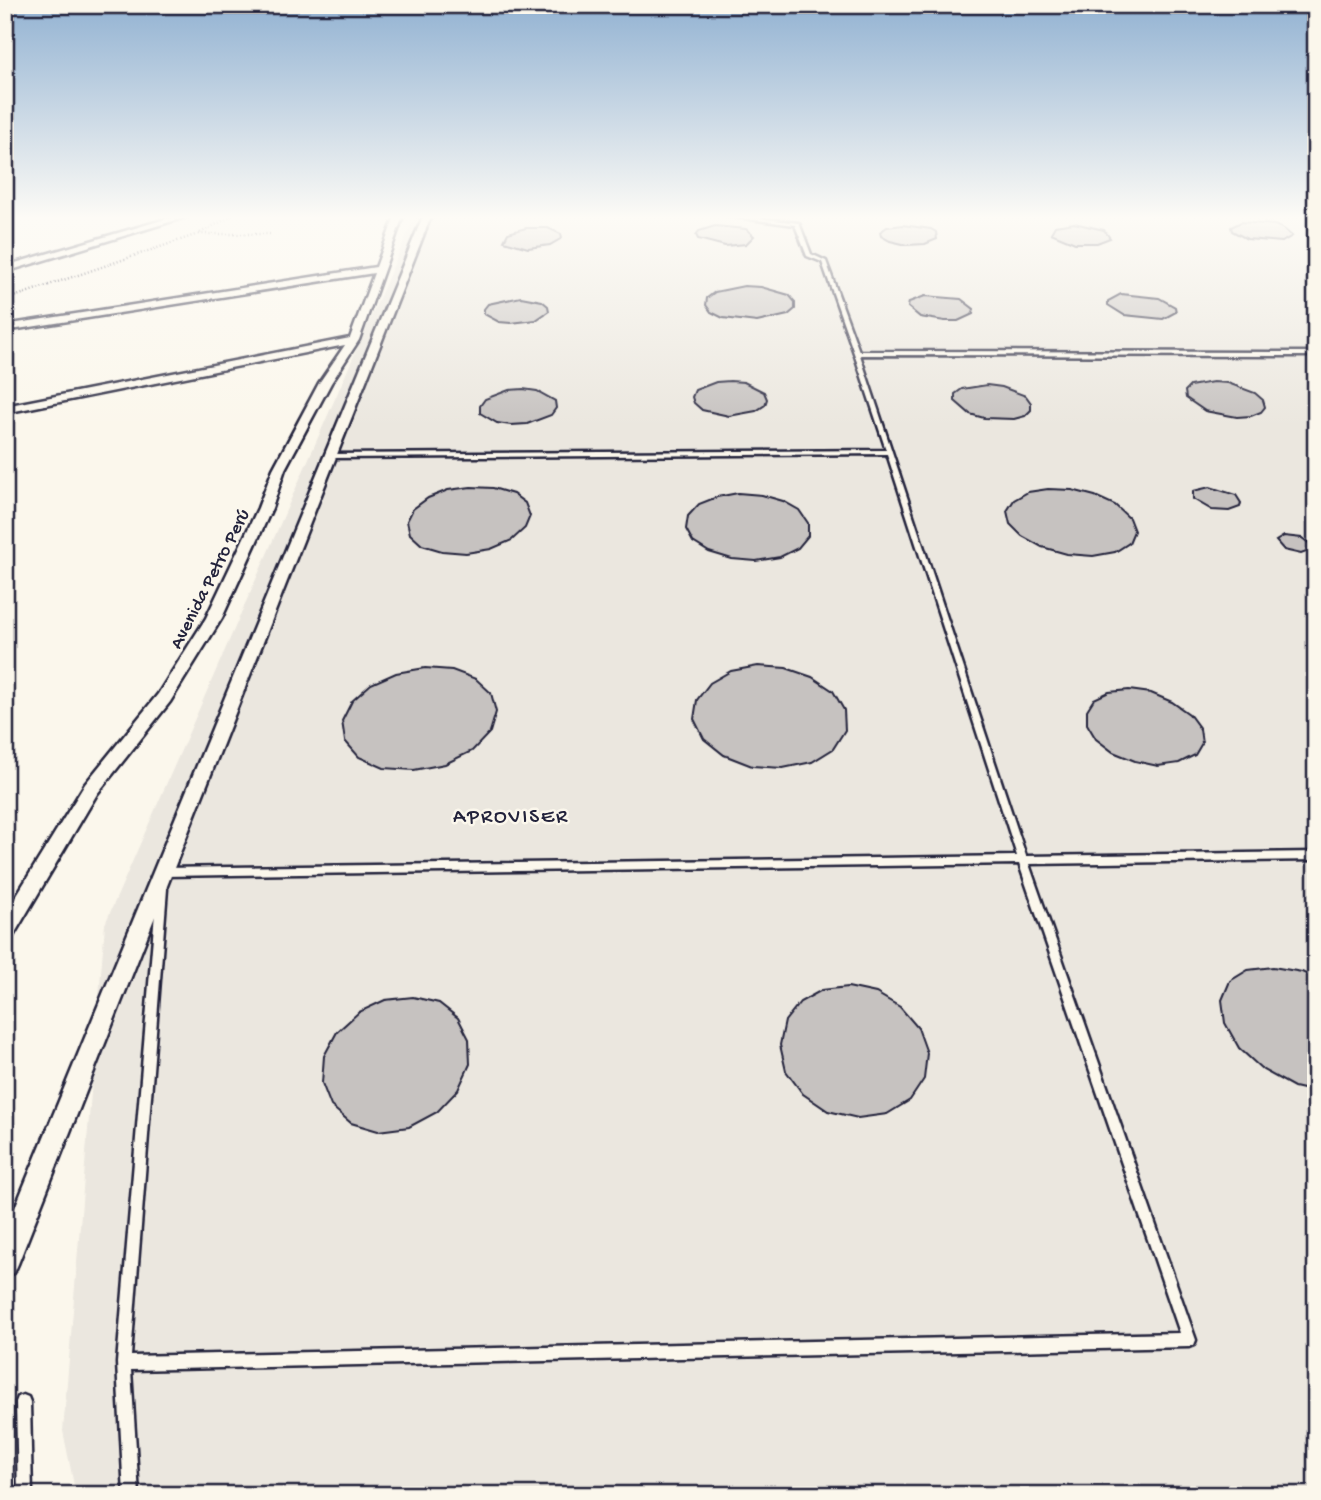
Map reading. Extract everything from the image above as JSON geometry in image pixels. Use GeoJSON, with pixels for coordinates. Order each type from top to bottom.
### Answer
{"type":"FeatureCollection","features":[{"type":"Feature","properties":{"kind":"street"},"geometry":{"type":"LineString","coordinates":[[5,328],[261,286]]}},
{"type":"Feature","properties":{"kind":"street","name":"Avenida Petro Perú"},"geometry":{"type":"LineString","coordinates":[[5,932],[91,789],[164,698],[214,618],[250,542],[279,469],[325,383],[354,340],[375,286]]}},
{"type":"Feature","properties":{"kind":"street"},"geometry":{"type":"LineString","coordinates":[[5,1264],[399,286]]}},
{"type":"Feature","properties":{"kind":"street"},"geometry":{"type":"LineString","coordinates":[[5,410],[354,340]]}},
{"type":"Feature","properties":{"kind":"lane"},"geometry":{"type":"LineString","coordinates":[[124,1363],[1189,1340],[1022,858],[833,286]]}},
{"type":"Feature","properties":{"kind":"lane"},"geometry":{"type":"LineString","coordinates":[[856,354],[1316,354]]}},
{"type":"Feature","properties":{"kind":"lane"},"geometry":{"type":"LineString","coordinates":[[330,456],[888,452]]}},
{"type":"Feature","properties":{"kind":"lane"},"geometry":{"type":"LineString","coordinates":[[132,1495],[124,1363],[164,870],[1316,856]]}},
{"type":"Feature","properties":{"kind":"lane"},"geometry":{"type":"LineString","coordinates":[[23,1402],[25,1495]]}},
{"type":"Feature","properties":{"kind":"path"},"geometry":{"type":"LineString","coordinates":[[5,300],[42,286]]}},
{"type":"Feature","properties":{"kind":"shaded area"},"geometry":{"type":"Polygon","coordinates":[[[384,286],[1316,286],[1316,1495],[76,1495],[63,1431],[105,924],[384,286]]]}},
{"type":"Feature","properties":{"kind":"building"},"geometry":{"type":"Polygon","coordinates":[[[744,286],[761,287],[789,295],[795,302],[795,309],[788,315],[757,322],[723,318],[711,312],[706,305],[707,298],[715,292],[744,286]]]}},
{"type":"Feature","properties":{"kind":"building"},"geometry":{"type":"Polygon","coordinates":[[[1121,294],[1159,298],[1175,307],[1176,312],[1163,319],[1124,315],[1108,305],[1108,301],[1121,294]]]}},
{"type":"Feature","properties":{"kind":"building"},"geometry":{"type":"Polygon","coordinates":[[[925,296],[961,299],[974,309],[973,314],[958,321],[920,317],[908,307],[909,302],[925,296]]]}},
{"type":"Feature","properties":{"kind":"building"},"geometry":{"type":"Polygon","coordinates":[[[521,297],[542,301],[549,311],[536,320],[511,323],[499,322],[484,314],[488,304],[521,297]]]}},
{"type":"Feature","properties":{"kind":"building"},"geometry":{"type":"Polygon","coordinates":[[[716,382],[744,382],[764,392],[767,399],[765,405],[756,411],[729,416],[702,410],[694,403],[692,397],[695,390],[716,382]]]}},
{"type":"Feature","properties":{"kind":"building"},"geometry":{"type":"Polygon","coordinates":[[[1213,382],[1228,383],[1255,393],[1263,400],[1265,407],[1251,416],[1237,417],[1205,411],[1186,398],[1185,391],[1190,386],[1213,382]]]}},
{"type":"Feature","properties":{"kind":"building"},"geometry":{"type":"Polygon","coordinates":[[[987,385],[1002,387],[1026,396],[1031,403],[1031,410],[1025,416],[1014,419],[984,418],[970,414],[955,401],[955,394],[962,389],[987,385]]]}},
{"type":"Feature","properties":{"kind":"building"},"geometry":{"type":"Polygon","coordinates":[[[509,390],[537,391],[555,401],[556,408],[551,415],[527,424],[511,425],[497,423],[480,413],[480,406],[485,399],[509,390]]]}},
{"type":"Feature","properties":{"kind":"building"},"geometry":{"type":"Polygon","coordinates":[[[1210,487],[1236,495],[1241,503],[1240,507],[1229,511],[1212,510],[1193,499],[1193,491],[1210,487]]]}},
{"type":"Feature","properties":{"kind":"building"},"geometry":{"type":"Polygon","coordinates":[[[493,488],[513,494],[525,503],[530,516],[525,528],[512,540],[491,549],[466,553],[442,551],[422,545],[410,534],[407,521],[413,509],[428,498],[448,490],[493,488]]]}},
{"type":"Feature","properties":{"kind":"building"},"geometry":{"type":"Polygon","coordinates":[[[1072,490],[1115,505],[1129,518],[1134,531],[1129,543],[1115,552],[1093,556],[1067,554],[1042,547],[1022,536],[1010,524],[1007,511],[1014,500],[1028,492],[1072,490]]]}},
{"type":"Feature","properties":{"kind":"building"},"geometry":{"type":"Polygon","coordinates":[[[738,493],[762,495],[783,501],[799,510],[808,523],[808,536],[798,548],[780,557],[756,561],[732,559],[709,552],[693,542],[686,529],[688,516],[699,504],[738,493]]]}},
{"type":"Feature","properties":{"kind":"building"},"geometry":{"type":"Polygon","coordinates":[[[1284,536],[1302,538],[1310,544],[1312,550],[1301,554],[1284,550],[1276,541],[1284,536]]]}},
{"type":"Feature","properties":{"kind":"building"},"geometry":{"type":"Polygon","coordinates":[[[758,666],[786,668],[812,677],[833,691],[844,710],[845,730],[833,749],[812,762],[783,768],[752,766],[724,755],[704,739],[694,719],[697,700],[710,683],[731,671],[758,666]]]}},
{"type":"Feature","properties":{"kind":"building"},"geometry":{"type":"Polygon","coordinates":[[[425,668],[452,670],[476,679],[491,693],[496,712],[490,732],[472,751],[445,764],[414,770],[384,768],[359,757],[345,741],[342,721],[352,701],[371,684],[396,673],[425,668]]]}},
{"type":"Feature","properties":{"kind":"building"},"geometry":{"type":"Polygon","coordinates":[[[1129,690],[1151,693],[1172,702],[1189,714],[1200,729],[1202,743],[1195,755],[1179,763],[1158,766],[1113,752],[1096,739],[1087,724],[1087,710],[1094,699],[1109,692],[1129,690]]]}},
{"type":"Feature","properties":{"kind":"building"},"geometry":{"type":"Polygon","coordinates":[[[1273,967],[1302,972],[1316,979],[1316,1092],[1294,1087],[1263,1070],[1239,1048],[1225,1023],[1222,1000],[1230,981],[1248,970],[1273,967]]]}},
{"type":"Feature","properties":{"kind":"building"},"geometry":{"type":"Polygon","coordinates":[[[848,987],[876,993],[900,1007],[918,1028],[927,1053],[924,1079],[910,1100],[887,1114],[858,1118],[828,1111],[803,1094],[786,1071],[780,1045],[785,1021],[800,1002],[822,990],[848,987]]]}},
{"type":"Feature","properties":{"kind":"building"},"geometry":{"type":"Polygon","coordinates":[[[413,997],[439,1003],[458,1018],[469,1039],[470,1064],[458,1090],[437,1112],[409,1127],[378,1131],[351,1123],[331,1106],[322,1083],[324,1056],[337,1032],[359,1012],[385,1000],[413,997]]]}},
{"type":"Feature","properties":{"kind":"district","name":"APROVISER"},"geometry":{"type":"Point","coordinates":[511,815]}}]}
